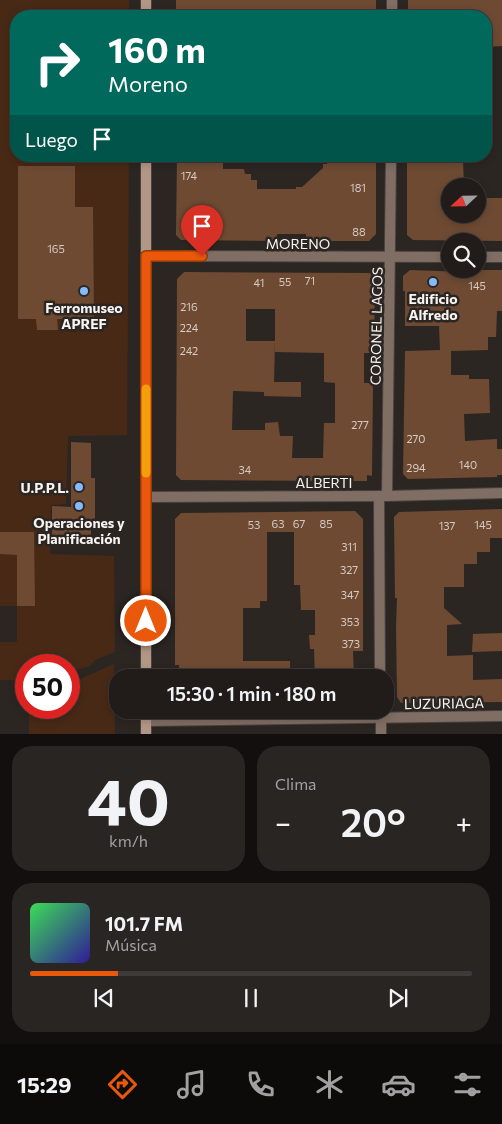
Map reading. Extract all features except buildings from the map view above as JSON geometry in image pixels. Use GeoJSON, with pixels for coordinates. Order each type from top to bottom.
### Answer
{"type":"FeatureCollection","features":[{"type":"Feature","properties":{"kind":"main road"},"geometry":{"type":"LineString","coordinates":[[146,162],[146,669]]}},
{"type":"Feature","properties":{"kind":"main road"},"geometry":{"type":"LineString","coordinates":[[146,721],[146,734]]}},
{"type":"Feature","properties":{"kind":"street","name":"CORONEL LAGOS"},"geometry":{"type":"LineString","coordinates":[[380,669],[383,496],[391,257],[391,162]]}},
{"type":"Feature","properties":{"kind":"street","name":"MORENO"},"geometry":{"type":"LineString","coordinates":[[146,256],[441,257]]}},
{"type":"Feature","properties":{"kind":"street"},"geometry":{"type":"LineString","coordinates":[[486,256],[502,256]]}},
{"type":"Feature","properties":{"kind":"street","name":"ALBERTI"},"geometry":{"type":"LineString","coordinates":[[146,497],[383,496],[502,493]]}},
{"type":"Feature","properties":{"kind":"street","name":"LUZURIAGA"},"geometry":{"type":"LineString","coordinates":[[394,714],[502,716]]}},
{"type":"Feature","properties":{"kind":"street","name":"LUZURIAGA"},"geometry":{"type":"LineString","coordinates":[[146,721],[213,719]]}},
{"type":"Feature","properties":{"kind":"street"},"geometry":{"type":"LineString","coordinates":[[381,719],[381,734]]}},
{"type":"Feature","properties":{"kind":"shaded area"},"geometry":{"type":"Polygon","coordinates":[[[0,0],[129,0],[129,10],[10,10],[10,162],[129,162],[127,435],[68,436],[66,504],[51,505],[50,554],[114,556],[115,652],[95,660],[90,666],[80,669],[80,654],[15,654],[15,680],[0,680],[0,642],[17,642],[17,606],[0,606],[0,0]]]}},
{"type":"Feature","properties":{"kind":"shaded area"},"geometry":{"type":"Polygon","coordinates":[[[114,664],[114,669],[109,669],[109,719],[115,719],[115,734],[29,734],[29,719],[80,719],[80,679],[114,664]]]}},
{"type":"Feature","properties":{"kind":"slow traffic"},"geometry":{"type":"LineString","coordinates":[[146,389],[146,473]]}},
{"type":"Feature","properties":{"kind":"place","name":"Edificio Alfredo"},"geometry":{"type":"Point","coordinates":[433,282]}},
{"type":"Feature","properties":{"kind":"place","name":"Ferromuseo APREF"},"geometry":{"type":"Point","coordinates":[84,291]}},
{"type":"Feature","properties":{"kind":"place","name":"U.P.P.L."},"geometry":{"type":"Point","coordinates":[79,487]}},
{"type":"Feature","properties":{"kind":"place","name":"Operaciones y Planificación"},"geometry":{"type":"Point","coordinates":[79,506]}},
{"type":"Feature","properties":{"kind":"route"},"geometry":{"type":"LineString","coordinates":[[146,621],[146,256],[202,256]]}}]}
